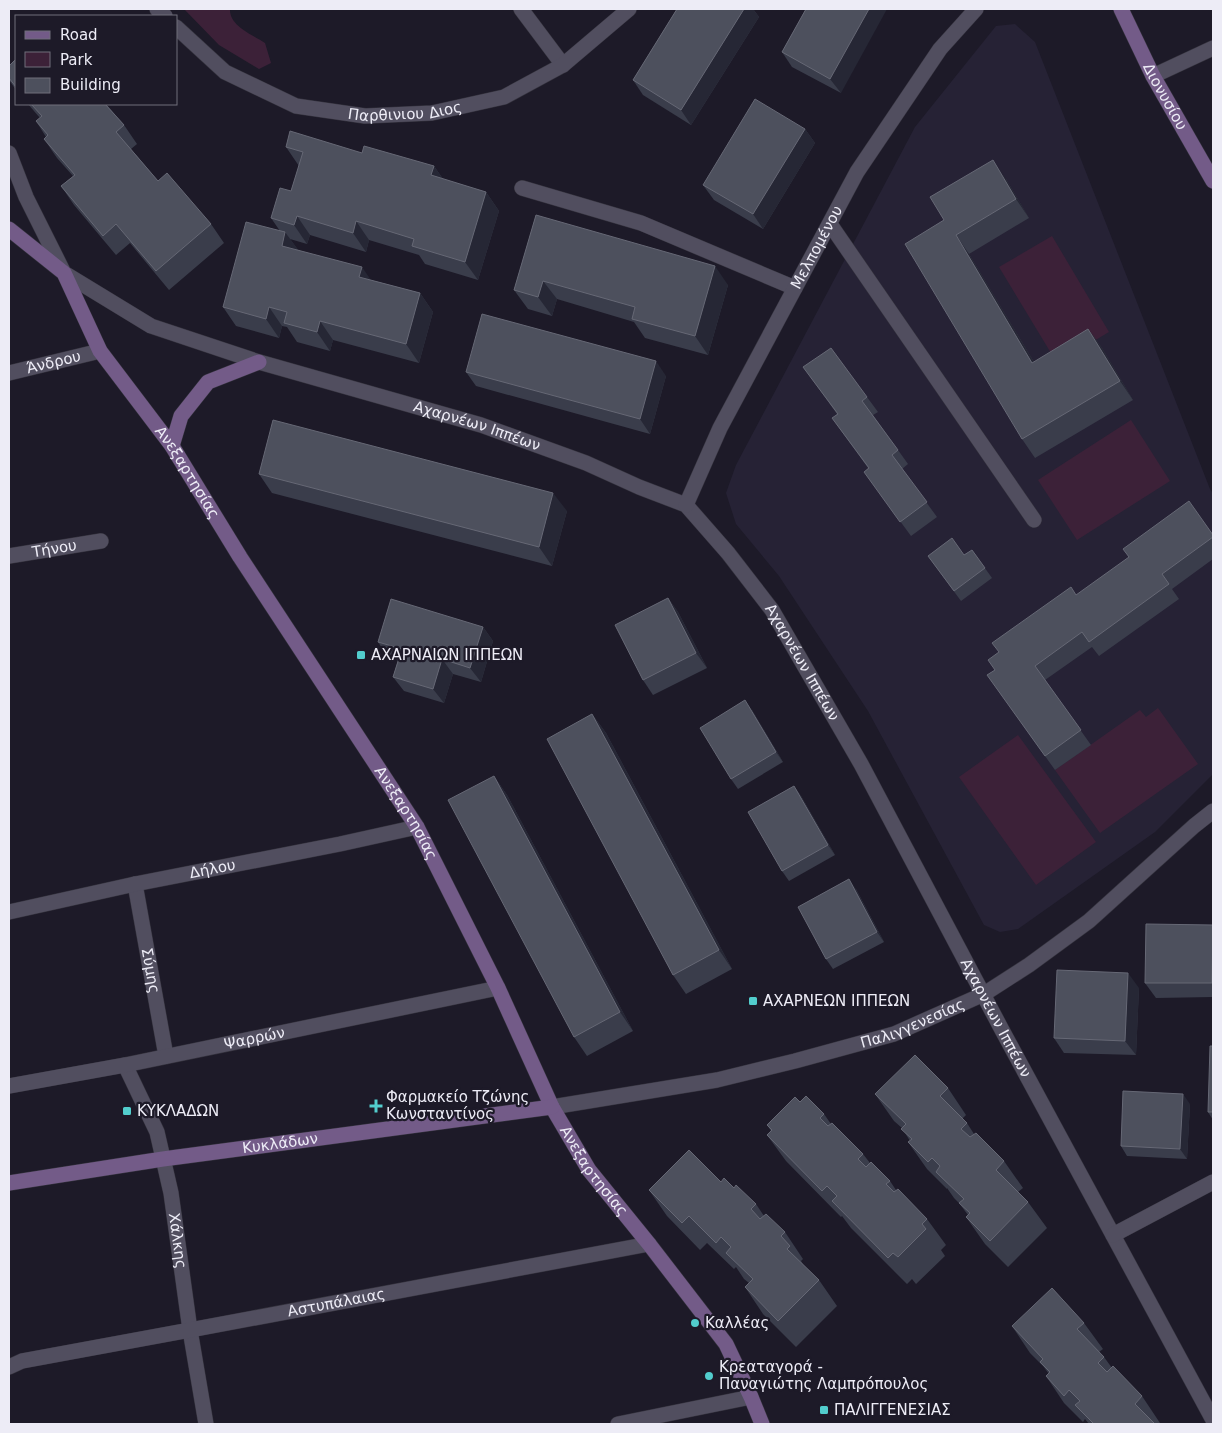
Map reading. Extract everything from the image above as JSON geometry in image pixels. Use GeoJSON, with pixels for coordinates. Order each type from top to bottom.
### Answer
{"type":"FeatureCollection","features":[{"type":"Feature","properties":{"kind":"street"},"geometry":{"type":"LineString","coordinates":[[521,9],[563,65]]}},
{"type":"Feature","properties":{"kind":"street","name":"Παρθινιου Διος"},"geometry":{"type":"LineString","coordinates":[[178,28],[225,72],[296,106],[365,116],[432,113],[504,97],[563,65],[629,9]]}},
{"type":"Feature","properties":{"kind":"street","name":"Μελπομένου"},"geometry":{"type":"LineString","coordinates":[[686,505],[720,428],[857,172],[940,49],[976,9]]}},
{"type":"Feature","properties":{"kind":"street","name":"Διονυσίου"},"geometry":{"type":"LineString","coordinates":[[1121,9],[1152,76],[1208,161],[1213,181]]}},
{"type":"Feature","properties":{"kind":"street"},"geometry":{"type":"LineString","coordinates":[[1152,76],[1213,48]]}},
{"type":"Feature","properties":{"kind":"street"},"geometry":{"type":"LineString","coordinates":[[9,152],[26,197],[64,273]]}},
{"type":"Feature","properties":{"kind":"street"},"geometry":{"type":"LineString","coordinates":[[522,188],[641,222],[795,288]]}},
{"type":"Feature","properties":{"kind":"street"},"geometry":{"type":"LineString","coordinates":[[830,224],[1034,520]]}},
{"type":"Feature","properties":{"kind":"street","name":"Ανεξαρτησίας"},"geometry":{"type":"LineString","coordinates":[[9,229],[64,273],[100,351],[172,446],[246,565],[417,827],[498,988],[552,1107],[589,1170],[726,1344],[752,1397],[762,1424]]}},
{"type":"Feature","properties":{"kind":"street","name":"Αχαρνέων Ιππέων"},"geometry":{"type":"LineString","coordinates":[[64,273],[150,326],[259,362],[481,426],[586,463],[639,487],[686,505],[728,553],[772,610],[861,764],[1213,1420]]}},
{"type":"Feature","properties":{"kind":"street","name":"Άνδρου"},"geometry":{"type":"LineString","coordinates":[[9,373],[100,351]]}},
{"type":"Feature","properties":{"kind":"street"},"geometry":{"type":"LineString","coordinates":[[172,446],[181,416],[208,382],[259,362]]}},
{"type":"Feature","properties":{"kind":"street","name":"Τήνου"},"geometry":{"type":"LineString","coordinates":[[9,556],[101,541]]}},
{"type":"Feature","properties":{"kind":"street","name":"Παλιγγενεσίας"},"geometry":{"type":"LineString","coordinates":[[552,1107],[717,1080],[819,1055],[894,1034],[984,994],[1029,965],[1088,920],[1213,811]]}},
{"type":"Feature","properties":{"kind":"street","name":"Δήλου"},"geometry":{"type":"LineString","coordinates":[[9,912],[136,884],[417,827]]}},
{"type":"Feature","properties":{"kind":"street","name":"Σύμης"},"geometry":{"type":"LineString","coordinates":[[136,884],[166,1056]]}},
{"type":"Feature","properties":{"kind":"street","name":"Ψαρρών"},"geometry":{"type":"LineString","coordinates":[[9,1086],[125,1065],[498,988]]}},
{"type":"Feature","properties":{"kind":"street","name":"Χάλκης"},"geometry":{"type":"LineString","coordinates":[[125,1065],[157,1132],[171,1192],[190,1330],[206,1424]]}},
{"type":"Feature","properties":{"kind":"street","name":"Κυκλάδων"},"geometry":{"type":"LineString","coordinates":[[9,1183],[163,1158],[552,1107]]}},
{"type":"Feature","properties":{"kind":"street"},"geometry":{"type":"LineString","coordinates":[[1113,1235],[1213,1182]]}},
{"type":"Feature","properties":{"kind":"street","name":"Αστυπάλαιας"},"geometry":{"type":"LineString","coordinates":[[15,1364],[649,1244]]}},
{"type":"Feature","properties":{"kind":"street"},"geometry":{"type":"LineString","coordinates":[[618,1424],[752,1397]]}},
{"type":"Feature","properties":{"kind":"shaded area"},"geometry":{"type":"Polygon","coordinates":[[[1015,24],[1035,42],[1213,494],[1213,774],[1155,832],[1018,929],[1000,932],[984,925],[868,711],[779,576],[736,524],[726,493],[736,465],[915,127],[996,26],[1015,24]]]}},
{"type":"Feature","properties":{"kind":"green space"},"geometry":{"type":"Polygon","coordinates":[[[184,9],[230,9],[233,20],[237,25],[265,43],[271,63],[259,69],[219,45],[184,9]]]}},
{"type":"Feature","properties":{"kind":"green space"},"geometry":{"type":"Polygon","coordinates":[[[1052,236],[1109,332],[1057,363],[999,267],[1052,236]]]}},
{"type":"Feature","properties":{"kind":"green space"},"geometry":{"type":"Polygon","coordinates":[[[1131,420],[1170,481],[1077,540],[1038,480],[1131,420]]]}},
{"type":"Feature","properties":{"kind":"green space"},"geometry":{"type":"Polygon","coordinates":[[[1158,708],[1198,764],[1100,833],[1055,770],[1140,710],[1146,717],[1158,708]]]}},
{"type":"Feature","properties":{"kind":"green space"},"geometry":{"type":"Polygon","coordinates":[[[1018,735],[1096,842],[1036,885],[959,777],[1018,735]]]}},
{"type":"Feature","properties":{"kind":"building"},"geometry":{"type":"Polygon","coordinates":[[[677,9],[744,9],[681,110],[633,80],[677,9]]]}},
{"type":"Feature","properties":{"kind":"building"},"geometry":{"type":"Polygon","coordinates":[[[806,9],[869,9],[830,79],[782,52],[806,9]]]}},
{"type":"Feature","properties":{"kind":"building"},"geometry":{"type":"Polygon","coordinates":[[[15,60],[15,86],[9,78],[9,66],[15,60]]]}},
{"type":"Feature","properties":{"kind":"building"},"geometry":{"type":"Polygon","coordinates":[[[755,99],[805,129],[753,214],[703,185],[755,99]]]}},
{"type":"Feature","properties":{"kind":"building"},"geometry":{"type":"Polygon","coordinates":[[[32,105],[106,105],[124,125],[116,132],[158,181],[167,173],[211,224],[156,271],[116,224],[103,236],[61,186],[75,175],[44,139],[48,135],[36,121],[42,116],[32,105]]]}},
{"type":"Feature","properties":{"kind":"building"},"geometry":{"type":"Polygon","coordinates":[[[290,131],[362,153],[364,146],[434,166],[431,175],[486,192],[465,262],[412,246],[414,239],[356,221],[353,233],[297,216],[294,225],[271,218],[280,188],[291,191],[303,152],[286,147],[290,131]]]}},
{"type":"Feature","properties":{"kind":"building"},"geometry":{"type":"Polygon","coordinates":[[[993,160],[1016,199],[956,235],[1032,363],[1088,329],[1120,381],[1022,439],[905,244],[944,220],[930,197],[993,160]]]}},
{"type":"Feature","properties":{"kind":"building"},"geometry":{"type":"Polygon","coordinates":[[[536,215],[715,266],[695,336],[632,319],[635,307],[543,281],[538,297],[514,290],[536,215]]]}},
{"type":"Feature","properties":{"kind":"building"},"geometry":{"type":"Polygon","coordinates":[[[246,222],[285,232],[282,246],[362,267],[359,277],[420,293],[406,344],[320,321],[317,332],[284,323],[287,312],[269,307],[266,319],[223,307],[246,222]]]}},
{"type":"Feature","properties":{"kind":"building"},"geometry":{"type":"Polygon","coordinates":[[[482,314],[656,361],[640,419],[466,372],[482,314]]]}},
{"type":"Feature","properties":{"kind":"building"},"geometry":{"type":"Polygon","coordinates":[[[831,348],[867,397],[862,401],[898,450],[892,455],[927,502],[900,522],[864,472],[869,468],[832,418],[838,414],[803,367],[831,348]]]}},
{"type":"Feature","properties":{"kind":"building"},"geometry":{"type":"Polygon","coordinates":[[[273,420],[553,493],[539,547],[259,474],[273,420]]]}},
{"type":"Feature","properties":{"kind":"building"},"geometry":{"type":"Polygon","coordinates":[[[1189,501],[1213,537],[1162,574],[1169,584],[1089,642],[1082,632],[1035,666],[1081,730],[1045,756],[987,675],[995,670],[988,660],[999,652],[992,643],[1071,587],[1076,595],[1129,557],[1123,549],[1189,501]]]}},
{"type":"Feature","properties":{"kind":"building"},"geometry":{"type":"Polygon","coordinates":[[[952,538],[964,555],[972,550],[985,568],[954,591],[928,556],[952,538]]]}},
{"type":"Feature","properties":{"kind":"building"},"geometry":{"type":"Polygon","coordinates":[[[668,598],[696,653],[643,680],[615,625],[668,598]]]}},
{"type":"Feature","properties":{"kind":"building"},"geometry":{"type":"Polygon","coordinates":[[[391,599],[483,627],[470,668],[442,659],[433,689],[393,677],[402,649],[378,642],[391,599]]]}},
{"type":"Feature","properties":{"kind":"building"},"geometry":{"type":"Polygon","coordinates":[[[745,700],[776,752],[731,779],[700,728],[745,700]]]}},
{"type":"Feature","properties":{"kind":"building"},"geometry":{"type":"Polygon","coordinates":[[[592,714],[719,950],[673,975],[547,739],[592,714]]]}},
{"type":"Feature","properties":{"kind":"building"},"geometry":{"type":"Polygon","coordinates":[[[494,776],[620,1012],[574,1037],[448,800],[494,776]]]}},
{"type":"Feature","properties":{"kind":"building"},"geometry":{"type":"Polygon","coordinates":[[[794,786],[828,845],[782,871],[748,812],[794,786]]]}},
{"type":"Feature","properties":{"kind":"building"},"geometry":{"type":"Polygon","coordinates":[[[849,879],[877,932],[826,959],[798,907],[849,879]]]}},
{"type":"Feature","properties":{"kind":"building"},"geometry":{"type":"Polygon","coordinates":[[[1146,924],[1213,925],[1212,983],[1145,983],[1146,924]]]}},
{"type":"Feature","properties":{"kind":"building"},"geometry":{"type":"Polygon","coordinates":[[[1057,970],[1128,973],[1125,1041],[1054,1038],[1057,970]]]}},
{"type":"Feature","properties":{"kind":"building"},"geometry":{"type":"Polygon","coordinates":[[[1210,1046],[1213,1046],[1213,1112],[1208,1112],[1210,1046]]]}},
{"type":"Feature","properties":{"kind":"building"},"geometry":{"type":"Polygon","coordinates":[[[915,1055],[948,1088],[940,1096],[967,1123],[961,1129],[970,1137],[976,1133],[1004,1161],[996,1170],[1028,1202],[990,1241],[966,1217],[970,1213],[959,1203],[964,1199],[936,1172],[940,1166],[932,1158],[928,1162],[908,1142],[912,1139],[901,1129],[906,1124],[875,1094],[915,1055]]]}},
{"type":"Feature","properties":{"kind":"building"},"geometry":{"type":"Polygon","coordinates":[[[1123,1091],[1183,1094],[1180,1149],[1121,1146],[1123,1091]]]}},
{"type":"Feature","properties":{"kind":"building"},"geometry":{"type":"Polygon","coordinates":[[[806,1096],[824,1114],[820,1118],[828,1126],[832,1123],[863,1154],[858,1159],[866,1167],[871,1162],[890,1181],[886,1184],[894,1192],[898,1189],[927,1219],[922,1224],[926,1229],[898,1257],[893,1253],[888,1258],[832,1201],[837,1196],[827,1186],[822,1191],[767,1135],[772,1130],[767,1125],[795,1097],[800,1102],[806,1096]]]}},
{"type":"Feature","properties":{"kind":"building"},"geometry":{"type":"Polygon","coordinates":[[[689,1150],[721,1182],[724,1178],[734,1188],[736,1185],[756,1204],[751,1209],[760,1219],[766,1214],[785,1232],[781,1236],[790,1246],[787,1249],[819,1280],[778,1321],[745,1287],[753,1279],[726,1253],[731,1247],[721,1237],[716,1243],[689,1216],[682,1223],[649,1190],[689,1150]]]}},
{"type":"Feature","properties":{"kind":"building"},"geometry":{"type":"Polygon","coordinates":[[[1052,1288],[1084,1323],[1077,1329],[1104,1357],[1098,1363],[1107,1372],[1113,1366],[1142,1396],[1135,1404],[1155,1424],[1094,1424],[1075,1405],[1080,1401],[1069,1390],[1064,1396],[1046,1376],[1050,1372],[1040,1362],[1043,1359],[1012,1326],[1052,1288]]]}},
{"type":"Feature","properties":{"kind":"place","name":"ΑΧΑΡΝΑΙΩΝ ΙΠΠΕΩΝ"},"geometry":{"type":"Point","coordinates":[361,655]}},
{"type":"Feature","properties":{"kind":"place","name":"ΑΧΑΡΝΕΩΝ ΙΠΠΕΩΝ"},"geometry":{"type":"Point","coordinates":[753,1001]}},
{"type":"Feature","properties":{"kind":"place","name":"Φαρμακείο Τζώνης Κωνσταντίνος"},"geometry":{"type":"Point","coordinates":[376,1106]}},
{"type":"Feature","properties":{"kind":"place","name":"ΚΥΚΛΑΔΩΝ"},"geometry":{"type":"Point","coordinates":[127,1111]}},
{"type":"Feature","properties":{"kind":"place","name":"Καλλέας"},"geometry":{"type":"Point","coordinates":[695,1323]}},
{"type":"Feature","properties":{"kind":"place","name":"Κρεαταγορά - Παναγιώτης Λαμπρόπουλος"},"geometry":{"type":"Point","coordinates":[709,1376]}},
{"type":"Feature","properties":{"kind":"place","name":"ΠΑΛΙΓΓΕΝΕΣΙΑΣ"},"geometry":{"type":"Point","coordinates":[824,1410]}}]}
